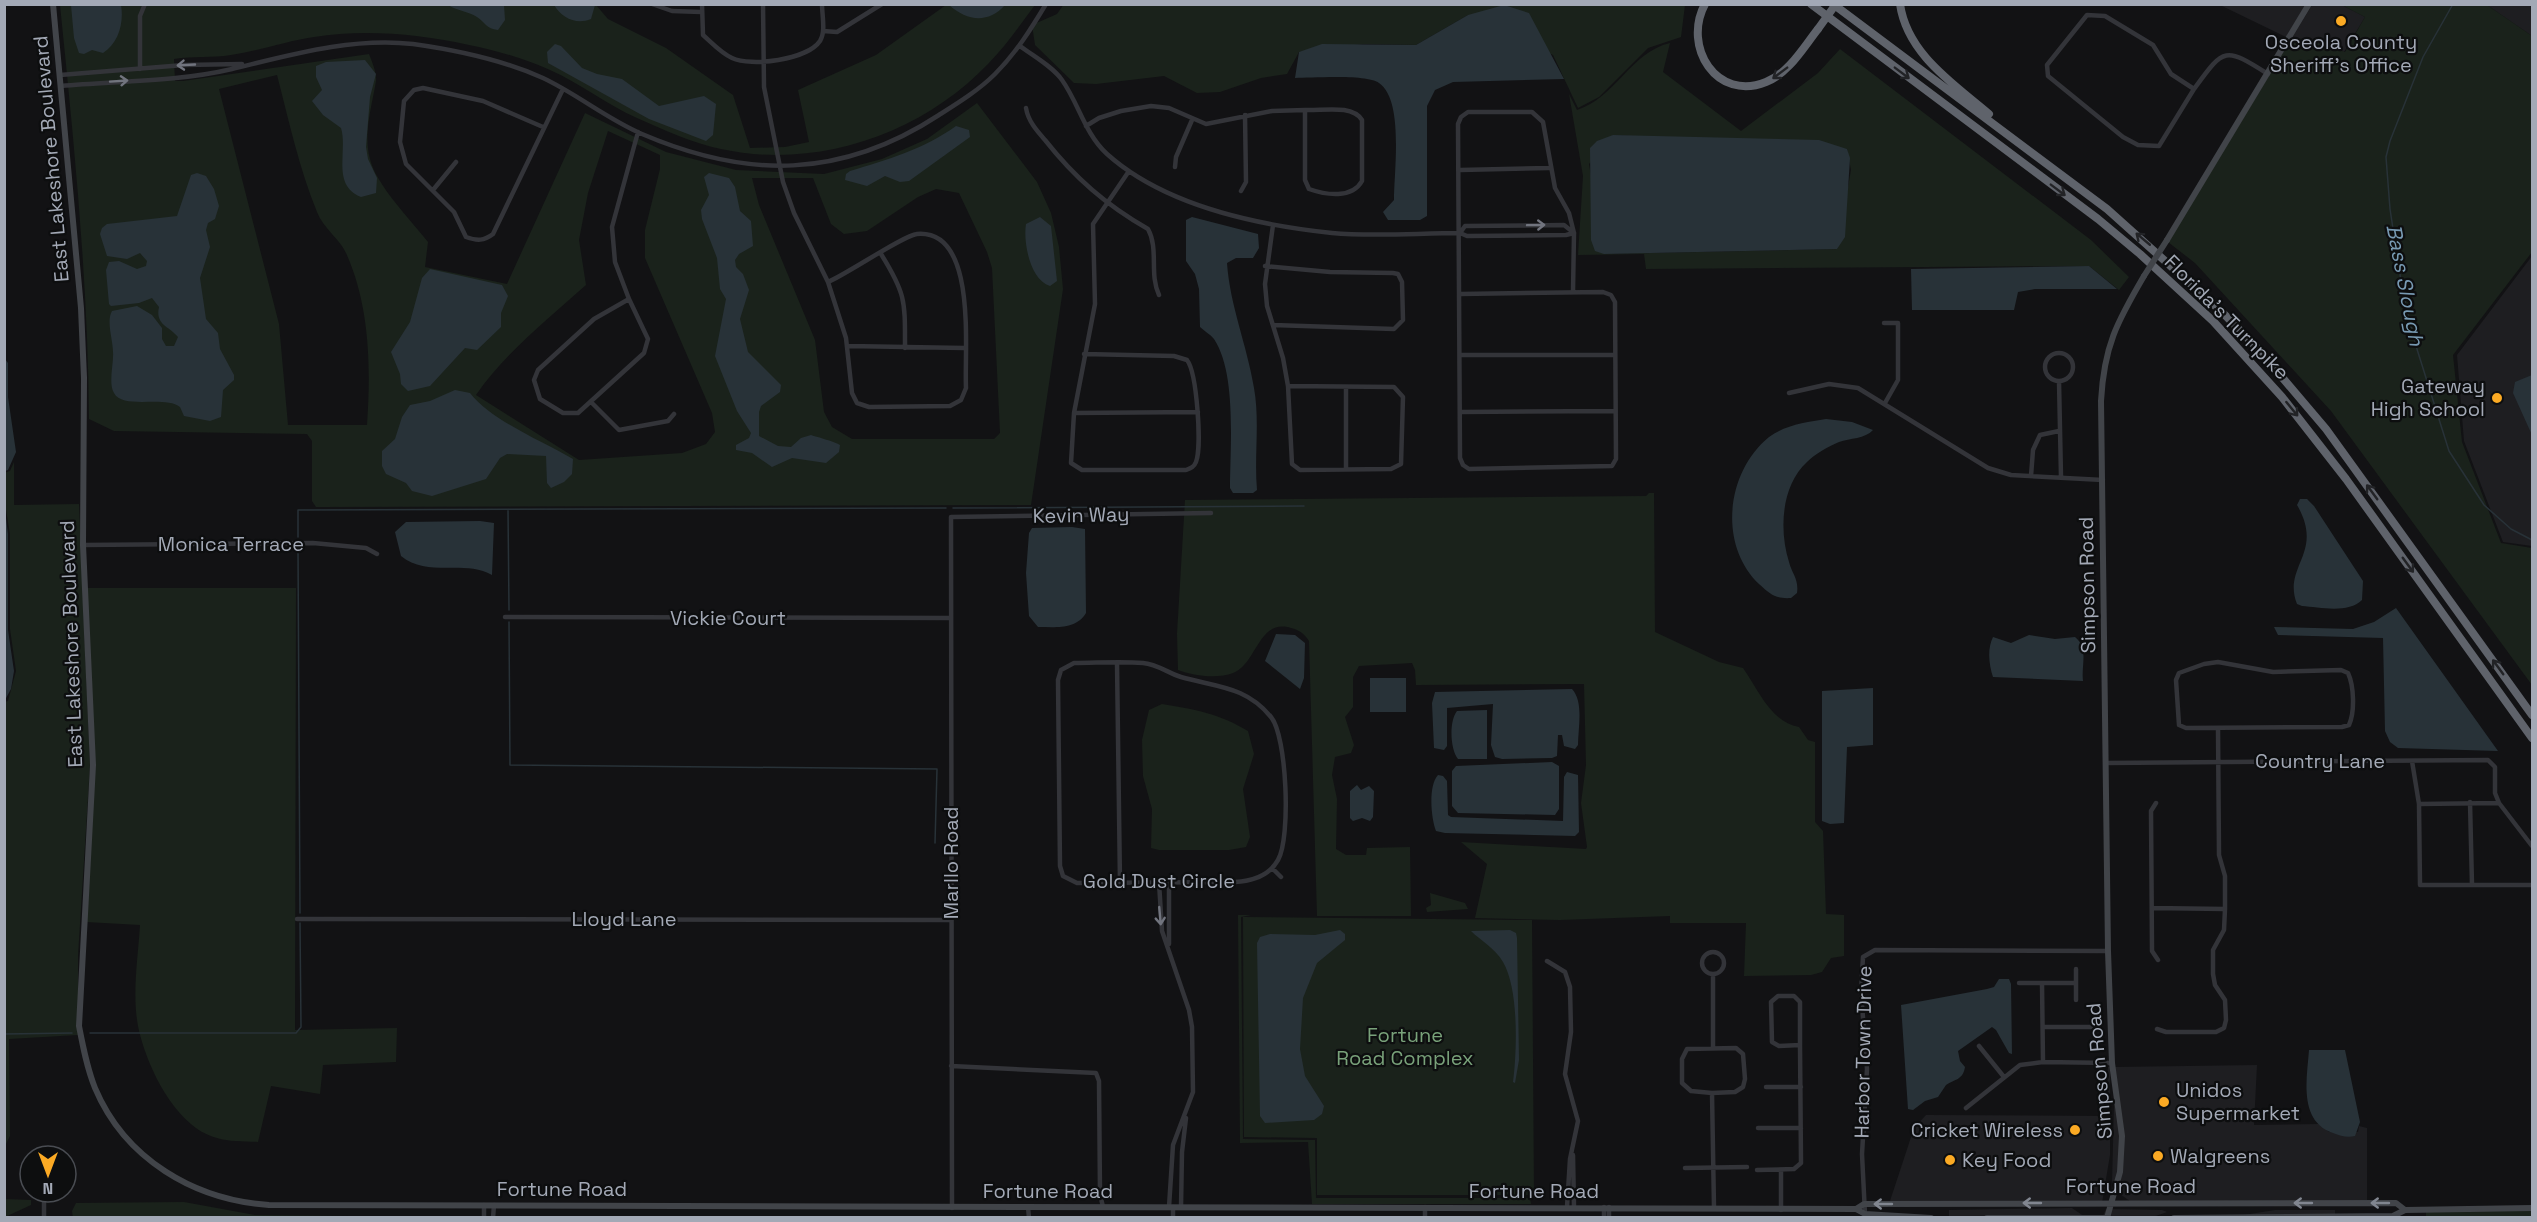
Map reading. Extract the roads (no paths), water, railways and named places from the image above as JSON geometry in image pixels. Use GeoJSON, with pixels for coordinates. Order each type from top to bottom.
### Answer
{"type":"FeatureCollection","features":[{"type":"Feature","properties":{"kind":"highway"},"geometry":{"type":"LineString","coordinates":[[1705,4],[1698,18],[1696,33],[1702,58],[1722,79],[1735,84],[1752,86],[1779,75],[1818,29],[1835,4]]}},
{"type":"Feature","properties":{"kind":"highway"},"geometry":{"type":"LineString","coordinates":[[1802,4],[1855,38]]}},
{"type":"Feature","properties":{"kind":"highway","name":"Florida's Turnpike"},"geometry":{"type":"LineString","coordinates":[[1811,4],[2098,219],[2212,321],[2276,389],[2315,437],[2532,738]]}},
{"type":"Feature","properties":{"kind":"highway","name":"Florida's Turnpike"},"geometry":{"type":"LineString","coordinates":[[1835,4],[2149,243],[2259,350],[2326,429],[2532,715]]}},
{"type":"Feature","properties":{"kind":"highway"},"geometry":{"type":"LineString","coordinates":[[1900,4],[1911,37],[1931,63],[2027,149]]}},
{"type":"Feature","properties":{"kind":"street","name":"East Lakeshore Boulevard"},"geometry":{"type":"LineString","coordinates":[[53,4],[81,309],[84,378],[83,546],[93,765],[79,1026],[86,1063],[109,1115],[130,1142],[157,1168],[188,1186],[240,1203]]}},
{"type":"Feature","properties":{"kind":"street"},"geometry":{"type":"LineString","coordinates":[[140,69],[140,16],[145,4]]}},
{"type":"Feature","properties":{"kind":"street"},"geometry":{"type":"LineString","coordinates":[[652,4],[672,11],[701,12]]}},
{"type":"Feature","properties":{"kind":"street"},"geometry":{"type":"LineString","coordinates":[[702,4],[703,35],[720,51],[734,59],[762,61],[790,59],[816,45],[823,31],[822,4]]}},
{"type":"Feature","properties":{"kind":"street"},"geometry":{"type":"LineString","coordinates":[[763,4],[762,61],[766,101],[785,189],[794,213],[828,282],[848,346],[852,393],[857,403],[869,407],[950,406],[961,400],[966,388],[961,276],[948,245],[935,236],[917,234],[828,282]]}},
{"type":"Feature","properties":{"kind":"street"},"geometry":{"type":"LineString","coordinates":[[823,31],[837,32],[882,4]]}},
{"type":"Feature","properties":{"kind":"street"},"geometry":{"type":"LineString","coordinates":[[61,86],[192,75],[320,48],[410,44],[460,52],[542,78],[638,132],[709,157],[734,163],[781,166],[838,159],[906,136],[994,75],[1020,46],[1046,4]]}},
{"type":"Feature","properties":{"kind":"street","name":"Simpson Road"},"geometry":{"type":"LineString","coordinates":[[2106,1218],[2112,1205],[2120,1173],[2122,1136],[2112,1063],[2108,951],[2101,400],[2104,365],[2114,328],[2309,4]]}},
{"type":"Feature","properties":{"kind":"street"},"geometry":{"type":"LineString","coordinates":[[2194,89],[2171,75],[2153,45],[2105,16],[2087,15],[2081,20],[2046,70],[2053,81],[2123,137],[2138,145],[2158,146],[2194,89],[2216,60],[2227,54],[2239,55],[2268,74]]}},
{"type":"Feature","properties":{"kind":"street"},"geometry":{"type":"LineString","coordinates":[[1020,46],[1061,80],[1086,126],[1106,152],[1129,171],[1156,188],[1188,202],[1273,225],[1334,233],[1460,233],[1467,236],[1574,233]]}},
{"type":"Feature","properties":{"kind":"street"},"geometry":{"type":"LineString","coordinates":[[60,75],[184,65],[245,64]]}},
{"type":"Feature","properties":{"kind":"street"},"geometry":{"type":"LineString","coordinates":[[543,127],[483,101],[435,90],[414,90],[404,102],[402,153],[406,164],[454,212],[466,237],[476,241],[486,239],[493,234],[563,89]]}},
{"type":"Feature","properties":{"kind":"street"},"geometry":{"type":"LineString","coordinates":[[1086,126],[1099,118],[1121,111],[1151,106],[1169,108],[1192,120],[1216,123],[1245,115],[1305,110],[1351,111],[1362,120],[1362,181],[1358,190],[1349,194],[1309,189],[1305,180],[1305,110]]}},
{"type":"Feature","properties":{"kind":"street"},"geometry":{"type":"LineString","coordinates":[[1026,108],[1034,127],[1071,173],[1107,204],[1148,229],[1153,242],[1154,284],[1160,295]]}},
{"type":"Feature","properties":{"kind":"street"},"geometry":{"type":"LineString","coordinates":[[1460,294],[1603,292],[1611,296],[1615,302],[1616,459],[1612,466],[1607,468],[1469,469],[1463,465],[1460,458],[1458,124],[1461,117],[1468,112],[1532,112],[1539,115],[1543,122],[1549,168],[1555,188],[1569,213],[1574,233],[1573,292]]}},
{"type":"Feature","properties":{"kind":"street"},"geometry":{"type":"LineString","coordinates":[[1241,191],[1246,182],[1245,115]]}},
{"type":"Feature","properties":{"kind":"street"},"geometry":{"type":"LineString","coordinates":[[1176,167],[1176,157],[1192,120]]}},
{"type":"Feature","properties":{"kind":"street"},"geometry":{"type":"LineString","coordinates":[[629,299],[594,319],[538,370],[534,380],[540,399],[563,413],[578,413],[644,353],[648,345],[648,339],[615,262],[612,227],[638,132]]}},
{"type":"Feature","properties":{"kind":"street"},"geometry":{"type":"LineString","coordinates":[[433,190],[456,162]]}},
{"type":"Feature","properties":{"kind":"street"},"geometry":{"type":"LineString","coordinates":[[1460,170],[1549,168]]}},
{"type":"Feature","properties":{"kind":"street"},"geometry":{"type":"LineString","coordinates":[[1084,354],[1182,357],[1190,364],[1196,385],[1198,412],[1197,459],[1193,467],[1186,470],[1076,468],[1071,463],[1074,413],[1084,354],[1095,304],[1093,224],[1129,171]]}},
{"type":"Feature","properties":{"kind":"street"},"geometry":{"type":"LineString","coordinates":[[1273,225],[1265,266],[1267,306],[1274,325],[1288,386],[1292,464],[1300,470],[1391,469],[1401,464],[1403,397],[1394,387],[1288,386]]}},
{"type":"Feature","properties":{"kind":"street"},"geometry":{"type":"LineString","coordinates":[[1460,233],[1465,226],[1564,225],[1574,233]]}},
{"type":"Feature","properties":{"kind":"street"},"geometry":{"type":"LineString","coordinates":[[1518,226],[1518,236]]}},
{"type":"Feature","properties":{"kind":"street"},"geometry":{"type":"LineString","coordinates":[[881,254],[901,288],[905,348]]}},
{"type":"Feature","properties":{"kind":"street"},"geometry":{"type":"LineString","coordinates":[[1265,266],[1330,272],[1393,273],[1398,274],[1402,282],[1403,320],[1394,329],[1274,325]]}},
{"type":"Feature","properties":{"kind":"street"},"geometry":{"type":"LineString","coordinates":[[1884,323],[1898,323],[1898,380],[1885,403]]}},
{"type":"Feature","properties":{"kind":"street"},"geometry":{"type":"LineString","coordinates":[[848,346],[964,348]]}},
{"type":"Feature","properties":{"kind":"street"},"geometry":{"type":"LineString","coordinates":[[2060,352],[2069,356],[2073,365],[2071,374],[2059,381],[2047,374],[2045,366],[2051,355],[2060,352]]}},
{"type":"Feature","properties":{"kind":"street"},"geometry":{"type":"LineString","coordinates":[[1461,355],[1614,355]]}},
{"type":"Feature","properties":{"kind":"street"},"geometry":{"type":"LineString","coordinates":[[2059,381],[2061,477]]}},
{"type":"Feature","properties":{"kind":"street"},"geometry":{"type":"LineString","coordinates":[[1789,393],[1829,384],[1857,388],[1988,468],[2011,475],[2103,480]]}},
{"type":"Feature","properties":{"kind":"street"},"geometry":{"type":"LineString","coordinates":[[1346,387],[1346,469]]}},
{"type":"Feature","properties":{"kind":"street"},"geometry":{"type":"LineString","coordinates":[[591,402],[620,430],[668,421],[674,414]]}},
{"type":"Feature","properties":{"kind":"street"},"geometry":{"type":"LineString","coordinates":[[1461,412],[1614,411]]}},
{"type":"Feature","properties":{"kind":"street"},"geometry":{"type":"LineString","coordinates":[[1074,413],[1198,412]]}},
{"type":"Feature","properties":{"kind":"street"},"geometry":{"type":"LineString","coordinates":[[2031,476],[2035,442],[2040,435],[2059,431]]}},
{"type":"Feature","properties":{"kind":"street","name":"Kevin Way"},"geometry":{"type":"LineString","coordinates":[[951,517],[1211,513]]}},
{"type":"Feature","properties":{"kind":"street","name":"Marllo Road"},"geometry":{"type":"LineString","coordinates":[[951,517],[952,1208]]}},
{"type":"Feature","properties":{"kind":"street","name":"Monica Terrace"},"geometry":{"type":"LineString","coordinates":[[83,546],[313,543],[366,548],[377,554]]}},
{"type":"Feature","properties":{"kind":"street","name":"Vickie Court"},"geometry":{"type":"LineString","coordinates":[[505,617],[951,618]]}},
{"type":"Feature","properties":{"kind":"street"},"geometry":{"type":"LineString","coordinates":[[2218,662],[2273,672],[2341,670],[2348,673],[2351,680],[2352,718],[2349,725],[2342,727],[2217,728],[2179,726],[2176,680],[2180,673],[2204,664],[2218,662]]}},
{"type":"Feature","properties":{"kind":"street","name":"Gold Dust Circle"},"geometry":{"type":"LineString","coordinates":[[1074,663],[1149,664],[1178,676],[1232,688],[1258,704],[1271,717],[1281,734],[1284,751],[1284,822],[1281,852],[1272,868],[1260,877],[1243,882],[1070,881],[1061,871],[1060,854],[1059,675],[1065,667],[1074,663]]}},
{"type":"Feature","properties":{"kind":"street"},"geometry":{"type":"LineString","coordinates":[[1117,663],[1120,883]]}},
{"type":"Feature","properties":{"kind":"street"},"geometry":{"type":"LineString","coordinates":[[2157,1029],[2166,1032],[2216,1032],[2224,1028],[2226,1004],[2215,985],[2213,974],[2213,950],[2224,930],[2225,909],[2225,876],[2219,855],[2217,728]]}},
{"type":"Feature","properties":{"kind":"street","name":"Country Lane"},"geometry":{"type":"LineString","coordinates":[[2106,763],[2488,760],[2495,766],[2495,793],[2499,803]]}},
{"type":"Feature","properties":{"kind":"street"},"geometry":{"type":"LineString","coordinates":[[2412,761],[2419,804],[2420,885],[2532,885]]}},
{"type":"Feature","properties":{"kind":"street"},"geometry":{"type":"LineString","coordinates":[[2470,802],[2472,885]]}},
{"type":"Feature","properties":{"kind":"street"},"geometry":{"type":"LineString","coordinates":[[2156,803],[2151,811],[2152,951],[2158,960]]}},
{"type":"Feature","properties":{"kind":"street"},"geometry":{"type":"LineString","coordinates":[[2419,804],[2499,803],[2532,846]]}},
{"type":"Feature","properties":{"kind":"street"},"geometry":{"type":"LineString","coordinates":[[1272,868],[1281,877]]}},
{"type":"Feature","properties":{"kind":"street"},"geometry":{"type":"LineString","coordinates":[[1159,882],[1160,923],[1192,1020],[1193,1092],[1177,1132],[1171,1161],[1173,1218]]}},
{"type":"Feature","properties":{"kind":"street"},"geometry":{"type":"LineString","coordinates":[[1169,882],[1169,947]]}},
{"type":"Feature","properties":{"kind":"street"},"geometry":{"type":"LineString","coordinates":[[2152,908],[2225,909]]}},
{"type":"Feature","properties":{"kind":"street","name":"Lloyd Lane"},"geometry":{"type":"LineString","coordinates":[[297,919],[950,920]]}},
{"type":"Feature","properties":{"kind":"street","name":"Harbor Town Drive"},"geometry":{"type":"LineString","coordinates":[[1865,1214],[1862,1154],[1867,1069],[1861,992],[1863,957],[1875,950],[2108,951]]}},
{"type":"Feature","properties":{"kind":"street"},"geometry":{"type":"LineString","coordinates":[[1712,952],[1722,956],[1724,963],[1720,972],[1713,975],[1703,969],[1701,962],[1705,955],[1712,952]]}},
{"type":"Feature","properties":{"kind":"street"},"geometry":{"type":"LineString","coordinates":[[1547,961],[1565,972],[1570,987],[1571,1032],[1565,1074],[1578,1121],[1573,1155],[1571,1207]]}},
{"type":"Feature","properties":{"kind":"street"},"geometry":{"type":"LineString","coordinates":[[2076,969],[2076,1000]]}},
{"type":"Feature","properties":{"kind":"street"},"geometry":{"type":"LineString","coordinates":[[1713,975],[1713,1047]]}},
{"type":"Feature","properties":{"kind":"street"},"geometry":{"type":"LineString","coordinates":[[2019,983],[2076,983]]}},
{"type":"Feature","properties":{"kind":"street"},"geometry":{"type":"LineString","coordinates":[[2042,983],[2043,1062]]}},
{"type":"Feature","properties":{"kind":"street"},"geometry":{"type":"LineString","coordinates":[[1757,1170],[1794,1169],[1801,1163],[1800,1002],[1794,996],[1778,996],[1771,1002],[1772,1042],[1779,1046],[1800,1045]]}},
{"type":"Feature","properties":{"kind":"street"},"geometry":{"type":"LineString","coordinates":[[2043,1027],[2092,1027]]}},
{"type":"Feature","properties":{"kind":"street"},"geometry":{"type":"LineString","coordinates":[[1979,1046],[2004,1077]]}},
{"type":"Feature","properties":{"kind":"street"},"geometry":{"type":"LineString","coordinates":[[1736,1048],[1743,1054],[1745,1079],[1743,1087],[1735,1092],[1712,1093],[1691,1091],[1682,1083],[1682,1059],[1687,1049],[1736,1048]]}},
{"type":"Feature","properties":{"kind":"street"},"geometry":{"type":"LineString","coordinates":[[1966,1108],[2020,1065],[2043,1062],[2112,1063]]}},
{"type":"Feature","properties":{"kind":"street"},"geometry":{"type":"LineString","coordinates":[[951,1066],[1096,1073],[1099,1081],[1100,1194],[1103,1207]]}},
{"type":"Feature","properties":{"kind":"street"},"geometry":{"type":"LineString","coordinates":[[1766,1087],[1801,1087]]}},
{"type":"Feature","properties":{"kind":"street"},"geometry":{"type":"LineString","coordinates":[[1712,1093],[1714,1208]]}},
{"type":"Feature","properties":{"kind":"street"},"geometry":{"type":"LineString","coordinates":[[1181,1207],[1182,1162],[1188,1109]]}},
{"type":"Feature","properties":{"kind":"street"},"geometry":{"type":"LineString","coordinates":[[1758,1128],[1801,1128]]}},
{"type":"Feature","properties":{"kind":"street"},"geometry":{"type":"LineString","coordinates":[[1171,1161],[1182,1162]]}},
{"type":"Feature","properties":{"kind":"street"},"geometry":{"type":"LineString","coordinates":[[1685,1168],[1747,1167]]}},
{"type":"Feature","properties":{"kind":"street"},"geometry":{"type":"LineString","coordinates":[[1781,1170],[1781,1210]]}},
{"type":"Feature","properties":{"kind":"street","name":"Fortune Road"},"geometry":{"type":"LineString","coordinates":[[240,1203],[952,1208],[1856,1209],[1865,1214],[1931,1218]]}},
{"type":"Feature","properties":{"kind":"street","name":"Fortune Road"},"geometry":{"type":"LineString","coordinates":[[1864,1204],[2396,1203],[2409,1213]]}},
{"type":"Feature","properties":{"kind":"street"},"geometry":{"type":"LineString","coordinates":[[1856,1209],[1864,1204]]}},
{"type":"Feature","properties":{"kind":"street"},"geometry":{"type":"LineString","coordinates":[[484,1205],[484,1218]]}},
{"type":"Feature","properties":{"kind":"street"},"geometry":{"type":"LineString","coordinates":[[494,1205],[494,1218]]}},
{"type":"Feature","properties":{"kind":"street"},"geometry":{"type":"LineString","coordinates":[[1028,1207],[1029,1218]]}},
{"type":"Feature","properties":{"kind":"street"},"geometry":{"type":"LineString","coordinates":[[1425,1207],[1425,1218]]}},
{"type":"Feature","properties":{"kind":"street"},"geometry":{"type":"LineString","coordinates":[[1604,1218],[1606,1207]]}},
{"type":"Feature","properties":{"kind":"street"},"geometry":{"type":"LineString","coordinates":[[1606,1207],[1609,1218]]}},
{"type":"Feature","properties":{"kind":"street","name":"Fortune Road"},"geometry":{"type":"LineString","coordinates":[[2174,1218],[2393,1216],[2409,1213],[2532,1208]]}},
{"type":"Feature","properties":{"kind":"street","name":"Fortune Road"},"geometry":{"type":"LineString","coordinates":[[1987,1218],[2106,1218]]}},
{"type":"Feature","properties":{"kind":"waterway","name":"Bass Slough"},"geometry":{"type":"LineString","coordinates":[[2453,4],[2423,57],[2390,141],[2386,157],[2390,209],[2403,294],[2416,346],[2449,451],[2484,505],[2511,529],[2532,540]]}},
{"type":"Feature","properties":{"kind":"waterway"},"geometry":{"type":"LineString","coordinates":[[953,508],[1304,506]]}},
{"type":"Feature","properties":{"kind":"waterway"},"geometry":{"type":"LineString","coordinates":[[298,537],[298,510],[946,508]]}},
{"type":"Feature","properties":{"kind":"waterway"},"geometry":{"type":"LineString","coordinates":[[508,510],[509,610]]}},
{"type":"Feature","properties":{"kind":"waterway"},"geometry":{"type":"LineString","coordinates":[[298,549],[300,913]]}},
{"type":"Feature","properties":{"kind":"waterway"},"geometry":{"type":"LineString","coordinates":[[509,622],[510,765],[937,769],[935,843]]}},
{"type":"Feature","properties":{"kind":"waterway"},"geometry":{"type":"LineString","coordinates":[[90,1033],[296,1033],[301,1027],[300,923]]}},
{"type":"Feature","properties":{"kind":"waterway"},"geometry":{"type":"LineString","coordinates":[[4,1034],[72,1033]]}},
{"type":"Feature","properties":{"kind":"place","name":"Osceola County Sheriff's Office"},"geometry":{"type":"Point","coordinates":[2341,21]}},
{"type":"Feature","properties":{"kind":"place","name":"Gateway High School"},"geometry":{"type":"Point","coordinates":[2497,398]}},
{"type":"Feature","properties":{"kind":"place","name":"Unidos Supermarket"},"geometry":{"type":"Point","coordinates":[2164,1102]}},
{"type":"Feature","properties":{"kind":"place","name":"Cricket Wireless"},"geometry":{"type":"Point","coordinates":[2075,1130]}},
{"type":"Feature","properties":{"kind":"place","name":"Walgreens"},"geometry":{"type":"Point","coordinates":[2158,1156]}},
{"type":"Feature","properties":{"kind":"place","name":"Key Food"},"geometry":{"type":"Point","coordinates":[1950,1160]}},
{"type":"Feature","properties":{"kind":"park label","name":"Fortune Road Complex"},"geometry":{"type":"Point","coordinates":[1405,1046]}}]}
